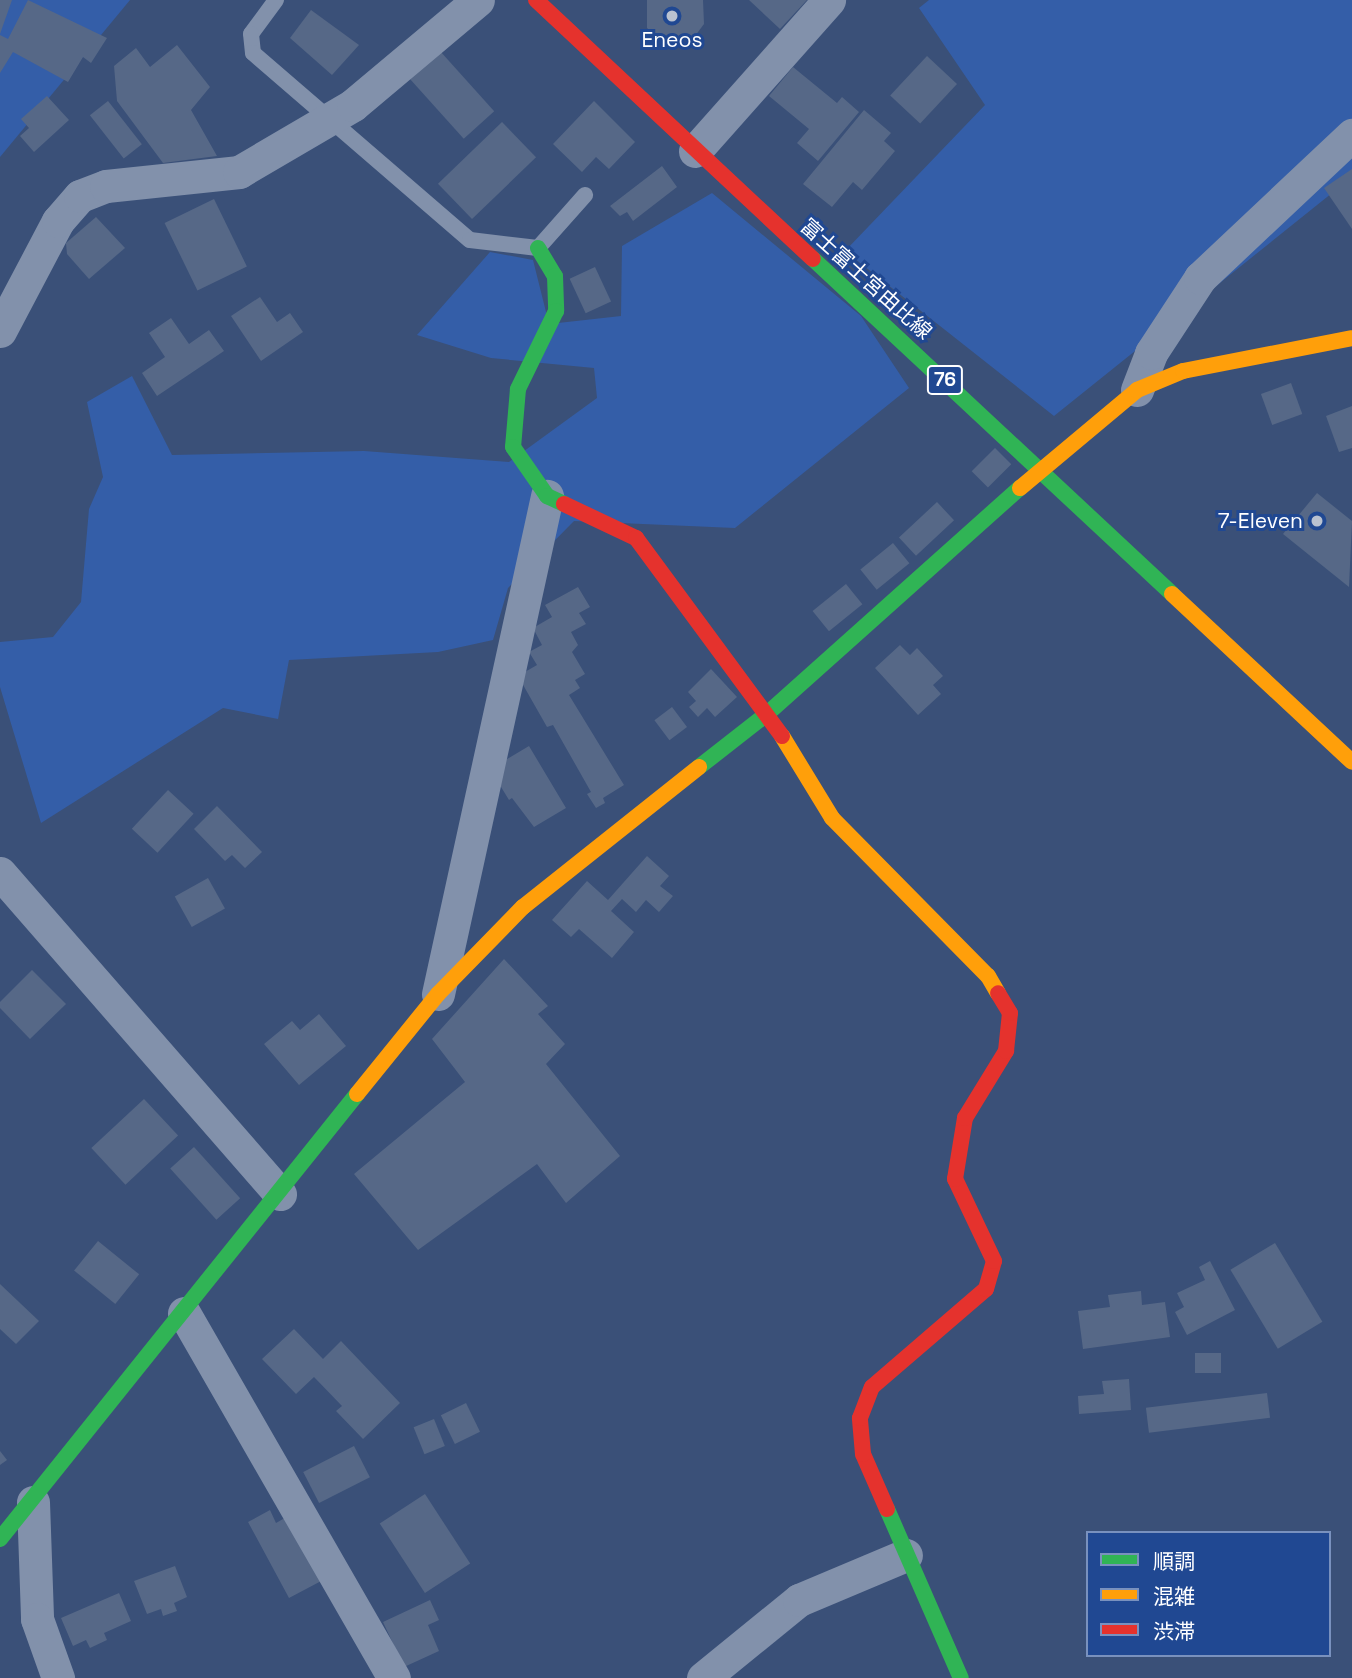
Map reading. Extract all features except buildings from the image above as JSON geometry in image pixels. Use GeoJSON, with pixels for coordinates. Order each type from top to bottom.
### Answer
{"type":"FeatureCollection","features":[{"type":"Feature","properties":{"kind":"street"},"geometry":{"type":"LineString","coordinates":[[0,331],[58,221],[80,196],[106,186],[239,172],[328,121],[478,0]]}},
{"type":"Feature","properties":{"kind":"street","name":"富士富士宮由比線"},"geometry":{"type":"LineString","coordinates":[[536,0],[695,151],[1044,470],[1352,762]]}},
{"type":"Feature","properties":{"kind":"street"},"geometry":{"type":"LineString","coordinates":[[695,151],[829,0]]}},
{"type":"Feature","properties":{"kind":"street"},"geometry":{"type":"LineString","coordinates":[[1137,390],[1151,354],[1200,278],[1352,135]]}},
{"type":"Feature","properties":{"kind":"street"},"geometry":{"type":"LineString","coordinates":[[538,248],[555,276],[556,312],[518,388],[513,447],[547,496],[636,538],[768,713],[832,818],[988,976],[1010,1013],[1006,1051],[965,1118],[955,1179],[994,1261],[986,1289],[872,1387],[860,1418],[863,1454],[961,1678]]}},
{"type":"Feature","properties":{"kind":"street"},"geometry":{"type":"LineString","coordinates":[[0,1539],[33,1502],[438,993],[523,907],[768,713],[1137,390],[1183,371],[1352,338]]}},
{"type":"Feature","properties":{"kind":"street"},"geometry":{"type":"LineString","coordinates":[[438,993],[547,496]]}},
{"type":"Feature","properties":{"kind":"street"},"geometry":{"type":"LineString","coordinates":[[0,873],[280,1194]]}},
{"type":"Feature","properties":{"kind":"street"},"geometry":{"type":"LineString","coordinates":[[184,1313],[394,1678]]}},
{"type":"Feature","properties":{"kind":"street"},"geometry":{"type":"LineString","coordinates":[[33,1502],[37,1619],[58,1678]]}},
{"type":"Feature","properties":{"kind":"street"},"geometry":{"type":"LineString","coordinates":[[703,1678],[799,1600],[906,1555]]}},
{"type":"Feature","properties":{"kind":"lane"},"geometry":{"type":"LineString","coordinates":[[276,0],[251,34],[253,53],[328,121],[470,240],[538,248],[584,195]]}},
{"type":"Feature","properties":{"kind":"shaded area"},"geometry":{"type":"Polygon","coordinates":[[[0,0],[130,0],[0,157],[0,0]]]}},
{"type":"Feature","properties":{"kind":"shaded area"},"geometry":{"type":"Polygon","coordinates":[[[929,0],[1352,0],[1352,177],[1054,416],[845,251],[985,105],[919,8],[929,0]]]}},
{"type":"Feature","properties":{"kind":"shaded area"},"geometry":{"type":"Polygon","coordinates":[[[712,193],[861,316],[909,388],[735,528],[574,521],[508,588],[493,640],[438,652],[289,660],[278,719],[223,708],[41,823],[0,687],[0,642],[53,637],[81,602],[89,509],[103,477],[87,402],[132,376],[172,455],[364,451],[509,462],[597,398],[594,368],[491,358],[417,335],[490,252],[533,260],[549,324],[621,316],[622,246],[712,193]]]}},
{"type":"Feature","properties":{"kind":"traffic: fast"},"geometry":{"type":"LineString","coordinates":[[538,248],[555,276],[556,311],[518,389],[513,447],[547,496],[564,504]]}},
{"type":"Feature","properties":{"kind":"traffic: fast"},"geometry":{"type":"LineString","coordinates":[[813,259],[1172,594]]}},
{"type":"Feature","properties":{"kind":"traffic: fast"},"geometry":{"type":"LineString","coordinates":[[699,767],[768,713],[1020,488]]}},
{"type":"Feature","properties":{"kind":"traffic: fast"},"geometry":{"type":"LineString","coordinates":[[0,1539],[357,1094]]}},
{"type":"Feature","properties":{"kind":"traffic: fast"},"geometry":{"type":"LineString","coordinates":[[887,1509],[961,1678]]}},
{"type":"Feature","properties":{"kind":"traffic: slow"},"geometry":{"type":"LineString","coordinates":[[1020,488],[1137,390],[1183,371],[1352,338]]}},
{"type":"Feature","properties":{"kind":"traffic: slow"},"geometry":{"type":"LineString","coordinates":[[1172,594],[1352,762]]}},
{"type":"Feature","properties":{"kind":"traffic: slow"},"geometry":{"type":"LineString","coordinates":[[782,736],[832,818],[988,976],[998,993]]}},
{"type":"Feature","properties":{"kind":"traffic: slow"},"geometry":{"type":"LineString","coordinates":[[357,1094],[438,994],[523,907],[699,767]]}},
{"type":"Feature","properties":{"kind":"traffic: jam"},"geometry":{"type":"LineString","coordinates":[[536,0],[813,259]]}},
{"type":"Feature","properties":{"kind":"traffic: jam"},"geometry":{"type":"LineString","coordinates":[[564,504],[636,538],[782,736]]}},
{"type":"Feature","properties":{"kind":"traffic: jam"},"geometry":{"type":"LineString","coordinates":[[887,1509],[863,1454],[860,1418],[872,1387],[986,1289],[994,1261],[955,1179],[965,1118],[1006,1051],[1010,1013],[998,993]]}},
{"type":"Feature","properties":{"kind":"place","name":"Eneos"},"geometry":{"type":"Point","coordinates":[672,16]}},
{"type":"Feature","properties":{"kind":"place","name":"7-Eleven"},"geometry":{"type":"Point","coordinates":[1317,521]}}]}
